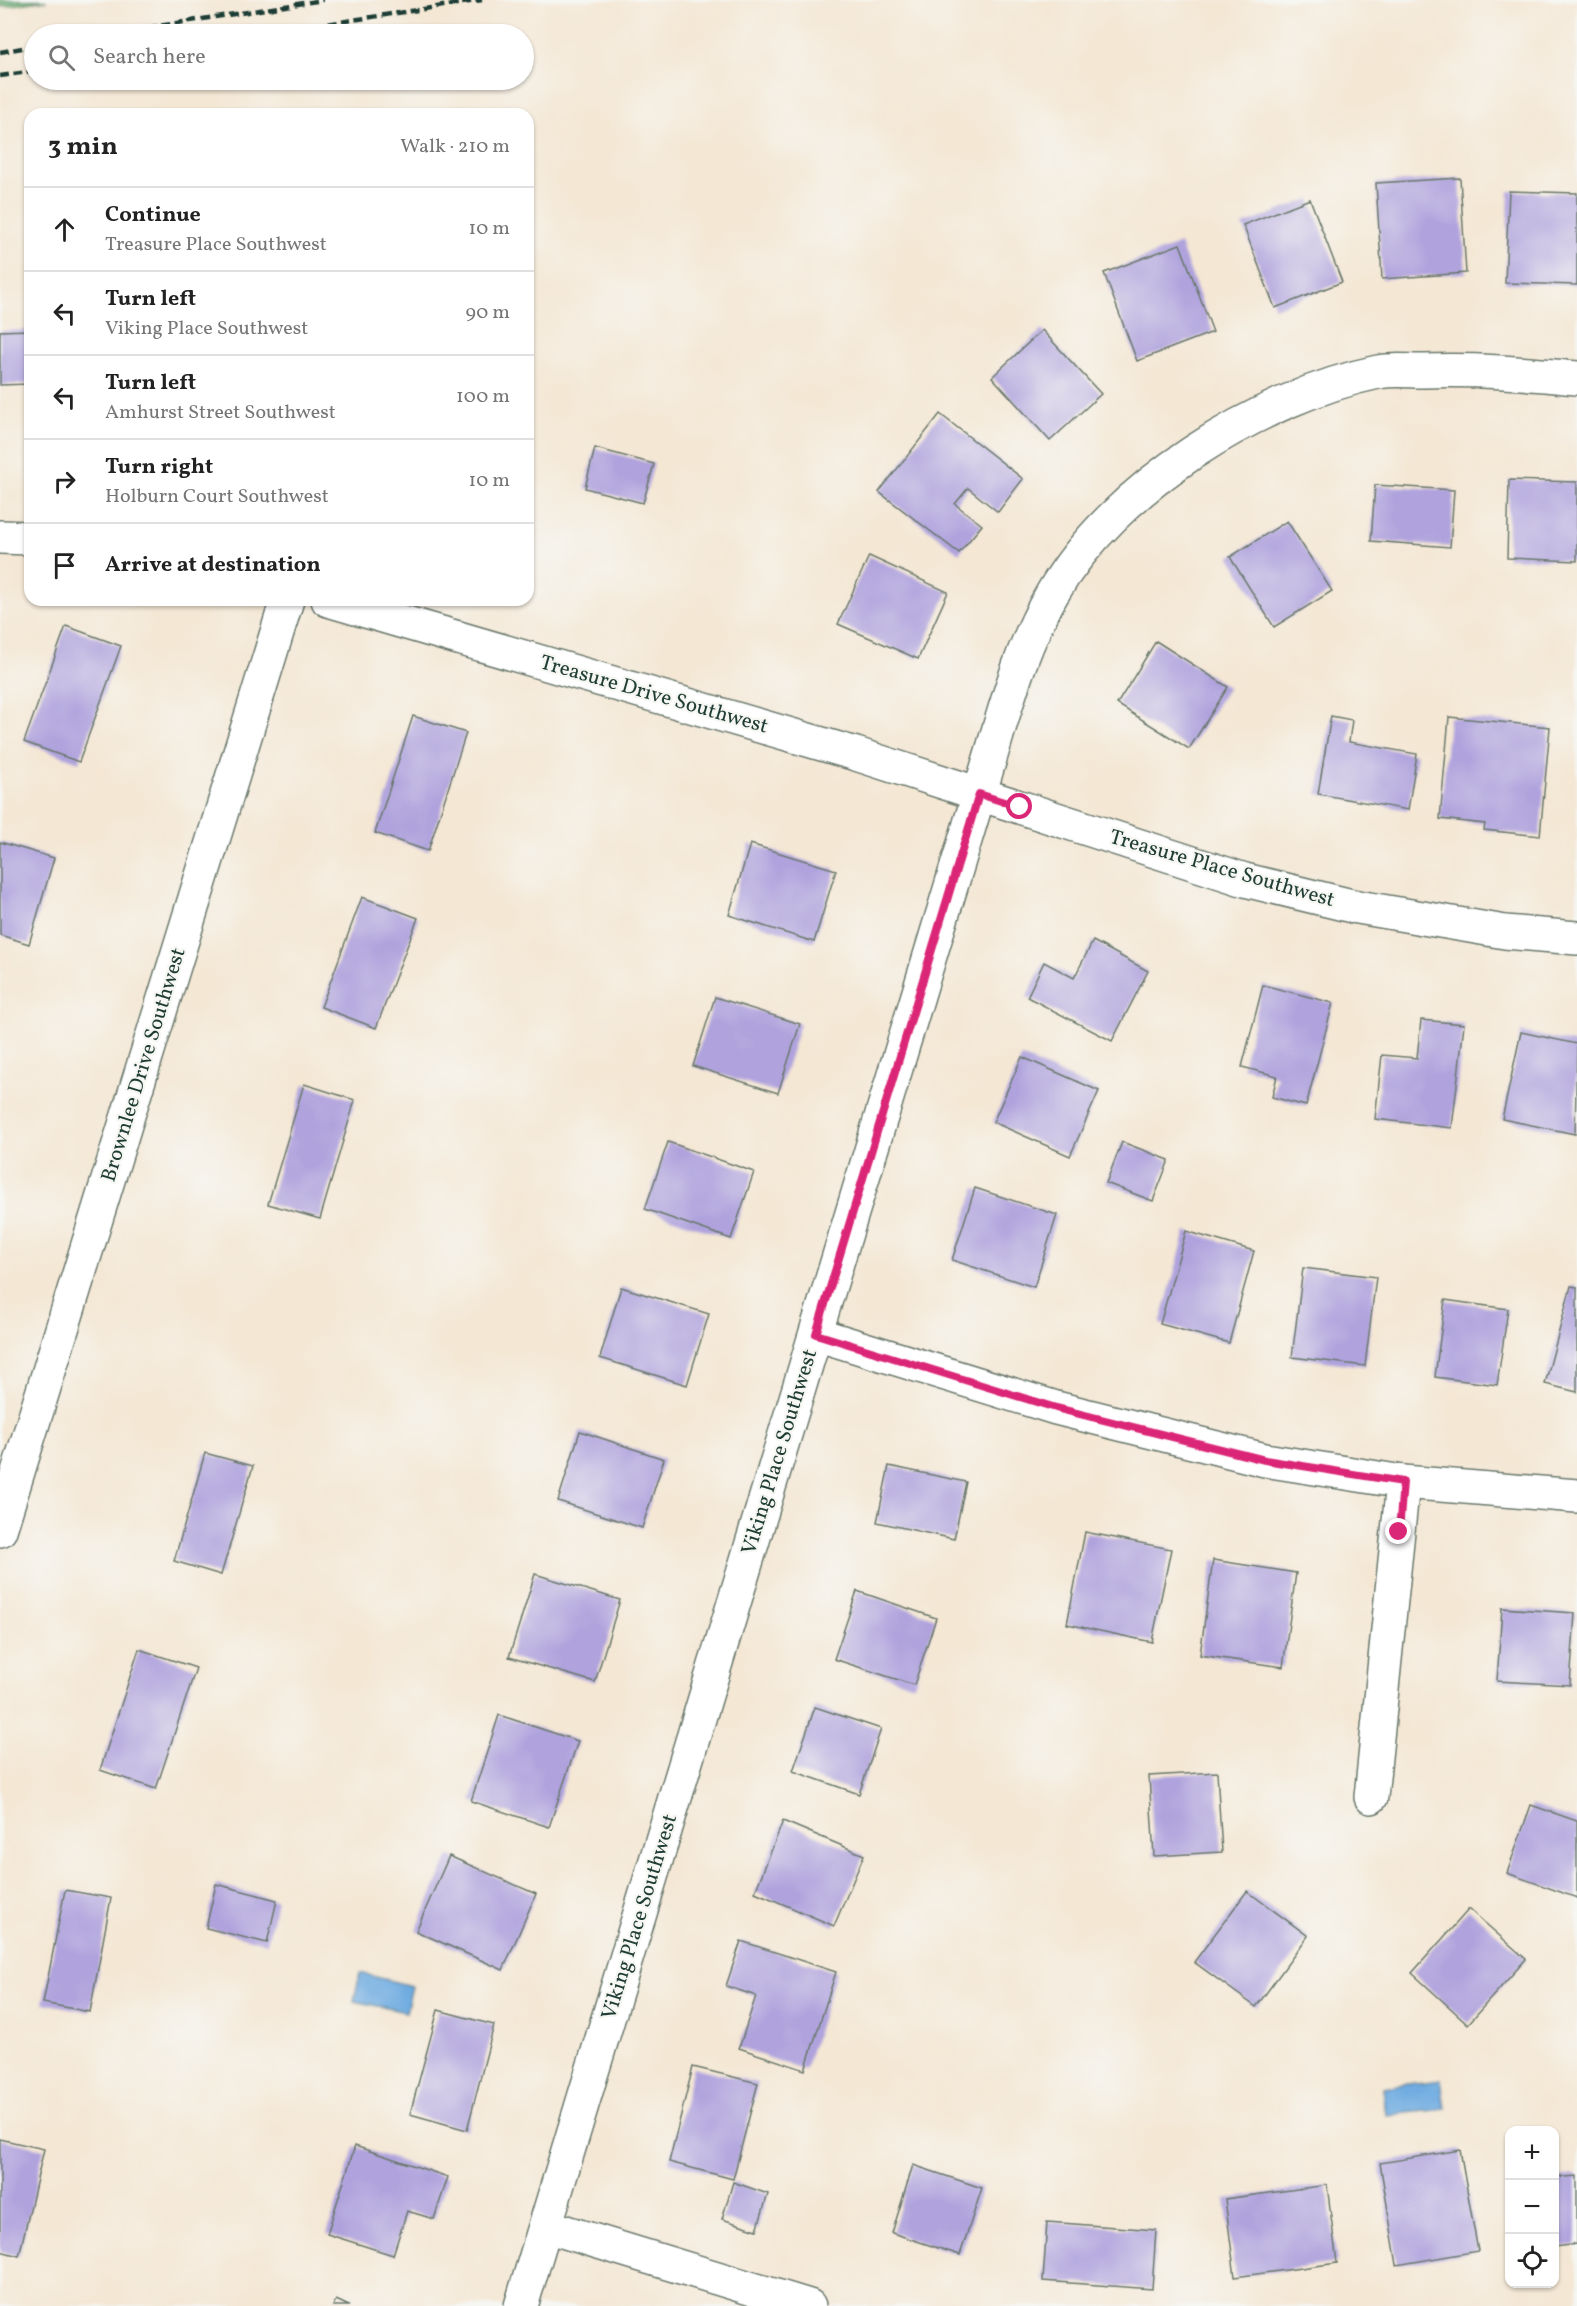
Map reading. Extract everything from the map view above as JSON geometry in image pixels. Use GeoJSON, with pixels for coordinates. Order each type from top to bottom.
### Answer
{"type":"FeatureCollection","features":[{"type":"Feature","properties":{"kind":"street","name":"Viking Place Southwest"},"geometry":{"type":"LineString","coordinates":[[521,2306],[979,794],[1024,650],[1052,593],[1080,553],[1119,512],[1166,472],[1220,435],[1281,403],[1379,372],[1485,369],[1577,378]]}},
{"type":"Feature","properties":{"kind":"street"},"geometry":{"type":"LineString","coordinates":[[0,537],[24,538]]}},
{"type":"Feature","properties":{"kind":"street","name":"Brownlee Drive Southwest"},"geometry":{"type":"LineString","coordinates":[[0,1530],[285,606]]}},
{"type":"Feature","properties":{"kind":"street","name":"Treasure Drive Southwest"},"geometry":{"type":"LineString","coordinates":[[349,606],[856,754],[979,794]]}},
{"type":"Feature","properties":{"kind":"street","name":"Treasure Place Southwest"},"geometry":{"type":"LineString","coordinates":[[979,794],[1245,880],[1352,906],[1505,932],[1577,938]]}},
{"type":"Feature","properties":{"kind":"street"},"geometry":{"type":"LineString","coordinates":[[816,1334],[1056,1408],[1265,1460],[1403,1482],[1577,1496]]}},
{"type":"Feature","properties":{"kind":"street"},"geometry":{"type":"LineString","coordinates":[[1371,1797],[1403,1482]]}},
{"type":"Feature","properties":{"kind":"street"},"geometry":{"type":"LineString","coordinates":[[546,2226],[809,2306]]}},
{"type":"Feature","properties":{"kind":"green space"},"geometry":{"type":"Polygon","coordinates":[[[0,0],[47,0],[0,7],[0,0]]]}},
{"type":"Feature","properties":{"kind":"water"},"geometry":{"type":"Polygon","coordinates":[[[360,1973],[412,1986],[406,2012],[354,2001],[360,1973]]]}},
{"type":"Feature","properties":{"kind":"water"},"geometry":{"type":"Polygon","coordinates":[[[1441,2080],[1445,2109],[1386,2115],[1383,2087],[1441,2080]]]}},
{"type":"Feature","properties":{"kind":"building"},"geometry":{"type":"Polygon","coordinates":[[[1460,178],[1466,273],[1382,279],[1376,183],[1460,178]]]}},
{"type":"Feature","properties":{"kind":"building"},"geometry":{"type":"Polygon","coordinates":[[[1509,191],[1577,193],[1577,285],[1505,283],[1509,191]]]}},
{"type":"Feature","properties":{"kind":"building"},"geometry":{"type":"Polygon","coordinates":[[[1310,199],[1342,282],[1275,308],[1243,225],[1310,199]]]}},
{"type":"Feature","properties":{"kind":"building"},"geometry":{"type":"Polygon","coordinates":[[[1180,244],[1213,332],[1137,361],[1104,273],[1180,244]]]}},
{"type":"Feature","properties":{"kind":"building"},"geometry":{"type":"Polygon","coordinates":[[[24,330],[24,384],[0,385],[0,331],[24,330]]]}},
{"type":"Feature","properties":{"kind":"building"},"geometry":{"type":"Polygon","coordinates":[[[1042,330],[1101,394],[1050,441],[992,377],[1042,330]]]}},
{"type":"Feature","properties":{"kind":"building"},"geometry":{"type":"Polygon","coordinates":[[[940,414],[1023,479],[998,512],[968,488],[955,504],[982,525],[959,553],[879,492],[940,414]]]}},
{"type":"Feature","properties":{"kind":"building"},"geometry":{"type":"Polygon","coordinates":[[[595,448],[654,464],[643,503],[585,488],[595,448]]]}},
{"type":"Feature","properties":{"kind":"building"},"geometry":{"type":"Polygon","coordinates":[[[1509,480],[1577,482],[1577,561],[1507,558],[1509,480]]]}},
{"type":"Feature","properties":{"kind":"building"},"geometry":{"type":"Polygon","coordinates":[[[1375,485],[1454,490],[1450,547],[1371,541],[1375,485]]]}},
{"type":"Feature","properties":{"kind":"building"},"geometry":{"type":"Polygon","coordinates":[[[1287,521],[1332,591],[1274,627],[1230,557],[1287,521]]]}},
{"type":"Feature","properties":{"kind":"building"},"geometry":{"type":"Polygon","coordinates":[[[869,556],[948,592],[918,659],[838,624],[869,556]]]}},
{"type":"Feature","properties":{"kind":"building"},"geometry":{"type":"Polygon","coordinates":[[[66,626],[121,646],[79,762],[24,742],[66,626]]]}},
{"type":"Feature","properties":{"kind":"building"},"geometry":{"type":"Polygon","coordinates":[[[1156,641],[1228,687],[1189,749],[1117,704],[1156,641]]]}},
{"type":"Feature","properties":{"kind":"building"},"geometry":{"type":"Polygon","coordinates":[[[413,716],[466,733],[428,851],[375,833],[413,716]]]}},
{"type":"Feature","properties":{"kind":"building"},"geometry":{"type":"Polygon","coordinates":[[[1331,716],[1352,720],[1349,742],[1417,754],[1408,810],[1318,794],[1331,716]]]}},
{"type":"Feature","properties":{"kind":"building"},"geometry":{"type":"Polygon","coordinates":[[[1449,717],[1550,727],[1540,836],[1484,830],[1485,824],[1440,819],[1449,717]]]}},
{"type":"Feature","properties":{"kind":"building"},"geometry":{"type":"Polygon","coordinates":[[[0,842],[54,858],[29,944],[0,935],[0,842]]]}},
{"type":"Feature","properties":{"kind":"building"},"geometry":{"type":"Polygon","coordinates":[[[750,844],[836,870],[814,942],[729,915],[750,844]]]}},
{"type":"Feature","properties":{"kind":"building"},"geometry":{"type":"Polygon","coordinates":[[[362,897],[418,918],[376,1028],[321,1007],[362,897]]]}},
{"type":"Feature","properties":{"kind":"building"},"geometry":{"type":"Polygon","coordinates":[[[1093,941],[1148,971],[1112,1041],[1027,997],[1044,962],[1074,978],[1093,941]]]}},
{"type":"Feature","properties":{"kind":"building"},"geometry":{"type":"Polygon","coordinates":[[[1263,985],[1333,1003],[1306,1106],[1272,1097],[1277,1076],[1242,1067],[1263,985]]]}},
{"type":"Feature","properties":{"kind":"building"},"geometry":{"type":"Polygon","coordinates":[[[715,997],[800,1024],[778,1093],[693,1066],[715,997]]]}},
{"type":"Feature","properties":{"kind":"building"},"geometry":{"type":"Polygon","coordinates":[[[1421,1020],[1464,1024],[1452,1128],[1375,1119],[1382,1055],[1417,1058],[1421,1020]]]}},
{"type":"Feature","properties":{"kind":"building"},"geometry":{"type":"Polygon","coordinates":[[[1521,1032],[1577,1044],[1575,1134],[1502,1119],[1521,1032]]]}},
{"type":"Feature","properties":{"kind":"building"},"geometry":{"type":"Polygon","coordinates":[[[1022,1057],[1099,1091],[1070,1156],[993,1122],[1022,1057]]]}},
{"type":"Feature","properties":{"kind":"building"},"geometry":{"type":"Polygon","coordinates":[[[304,1084],[355,1100],[320,1219],[268,1204],[304,1084]]]}},
{"type":"Feature","properties":{"kind":"building"},"geometry":{"type":"Polygon","coordinates":[[[668,1142],[754,1172],[731,1239],[645,1209],[668,1142]]]}},
{"type":"Feature","properties":{"kind":"building"},"geometry":{"type":"Polygon","coordinates":[[[1122,1142],[1169,1160],[1153,1201],[1106,1183],[1122,1142]]]}},
{"type":"Feature","properties":{"kind":"building"},"geometry":{"type":"Polygon","coordinates":[[[975,1188],[1057,1215],[1034,1287],[952,1260],[975,1188]]]}},
{"type":"Feature","properties":{"kind":"building"},"geometry":{"type":"Polygon","coordinates":[[[1186,1231],[1254,1251],[1229,1343],[1160,1324],[1186,1231]]]}},
{"type":"Feature","properties":{"kind":"building"},"geometry":{"type":"Polygon","coordinates":[[[1303,1268],[1376,1277],[1365,1366],[1292,1357],[1303,1268]]]}},
{"type":"Feature","properties":{"kind":"building"},"geometry":{"type":"Polygon","coordinates":[[[1571,1286],[1577,1287],[1577,1392],[1545,1384],[1571,1286]]]}},
{"type":"Feature","properties":{"kind":"building"},"geometry":{"type":"Polygon","coordinates":[[[621,1287],[709,1314],[687,1385],[600,1358],[621,1287]]]}},
{"type":"Feature","properties":{"kind":"building"},"geometry":{"type":"Polygon","coordinates":[[[1445,1300],[1508,1309],[1497,1385],[1435,1377],[1445,1300]]]}},
{"type":"Feature","properties":{"kind":"building"},"geometry":{"type":"Polygon","coordinates":[[[580,1431],[664,1459],[642,1528],[558,1501],[580,1431]]]}},
{"type":"Feature","properties":{"kind":"building"},"geometry":{"type":"Polygon","coordinates":[[[205,1453],[253,1466],[221,1575],[174,1561],[205,1453]]]}},
{"type":"Feature","properties":{"kind":"building"},"geometry":{"type":"Polygon","coordinates":[[[889,1466],[966,1482],[954,1539],[877,1522],[889,1466]]]}},
{"type":"Feature","properties":{"kind":"building"},"geometry":{"type":"Polygon","coordinates":[[[1085,1532],[1171,1549],[1152,1642],[1067,1624],[1085,1532]]]}},
{"type":"Feature","properties":{"kind":"building"},"geometry":{"type":"Polygon","coordinates":[[[1213,1560],[1296,1573],[1283,1667],[1200,1655],[1213,1560]]]}},
{"type":"Feature","properties":{"kind":"building"},"geometry":{"type":"Polygon","coordinates":[[[535,1574],[620,1600],[595,1682],[509,1657],[535,1574]]]}},
{"type":"Feature","properties":{"kind":"building"},"geometry":{"type":"Polygon","coordinates":[[[857,1591],[936,1618],[914,1685],[834,1659],[857,1591]]]}},
{"type":"Feature","properties":{"kind":"building"},"geometry":{"type":"Polygon","coordinates":[[[1502,1608],[1575,1613],[1570,1685],[1497,1681],[1502,1608]]]}},
{"type":"Feature","properties":{"kind":"building"},"geometry":{"type":"Polygon","coordinates":[[[139,1649],[196,1668],[156,1789],[100,1770],[139,1649]]]}},
{"type":"Feature","properties":{"kind":"building"},"geometry":{"type":"Polygon","coordinates":[[[815,1707],[881,1729],[859,1794],[793,1771],[815,1707]]]}},
{"type":"Feature","properties":{"kind":"building"},"geometry":{"type":"Polygon","coordinates":[[[499,1715],[578,1741],[549,1827],[471,1801],[499,1715]]]}},
{"type":"Feature","properties":{"kind":"building"},"geometry":{"type":"Polygon","coordinates":[[[1217,1772],[1222,1852],[1154,1856],[1149,1776],[1217,1772]]]}},
{"type":"Feature","properties":{"kind":"building"},"geometry":{"type":"Polygon","coordinates":[[[1531,1805],[1577,1821],[1577,1898],[1507,1873],[1531,1805]]]}},
{"type":"Feature","properties":{"kind":"building"},"geometry":{"type":"Polygon","coordinates":[[[783,1821],[864,1855],[834,1926],[755,1892],[783,1821]]]}},
{"type":"Feature","properties":{"kind":"building"},"geometry":{"type":"Polygon","coordinates":[[[449,1856],[536,1894],[503,1970],[416,1931],[449,1856]]]}},
{"type":"Feature","properties":{"kind":"building"},"geometry":{"type":"Polygon","coordinates":[[[216,1884],[277,1900],[267,1943],[206,1928],[216,1884]]]}},
{"type":"Feature","properties":{"kind":"building"},"geometry":{"type":"Polygon","coordinates":[[[65,1890],[111,1898],[90,2012],[43,2003],[65,1890]]]}},
{"type":"Feature","properties":{"kind":"building"},"geometry":{"type":"Polygon","coordinates":[[[1247,1891],[1308,1936],[1256,2007],[1194,1962],[1247,1891]]]}},
{"type":"Feature","properties":{"kind":"building"},"geometry":{"type":"Polygon","coordinates":[[[1469,1909],[1526,1959],[1468,2024],[1412,1973],[1469,1909]]]}},
{"type":"Feature","properties":{"kind":"building"},"geometry":{"type":"Polygon","coordinates":[[[741,1941],[836,1972],[805,2070],[739,2048],[756,1996],[726,1986],[741,1941]]]}},
{"type":"Feature","properties":{"kind":"building"},"geometry":{"type":"Polygon","coordinates":[[[438,2010],[494,2025],[467,2130],[410,2114],[438,2010]]]}},
{"type":"Feature","properties":{"kind":"building"},"geometry":{"type":"Polygon","coordinates":[[[693,2067],[758,2083],[733,2179],[669,2162],[693,2067]]]}},
{"type":"Feature","properties":{"kind":"building"},"geometry":{"type":"Polygon","coordinates":[[[0,2139],[44,2149],[19,2256],[0,2251],[0,2139]]]}},
{"type":"Feature","properties":{"kind":"building"},"geometry":{"type":"Polygon","coordinates":[[[355,2146],[448,2177],[434,2219],[407,2211],[393,2255],[327,2234],[355,2146]]]}},
{"type":"Feature","properties":{"kind":"building"},"geometry":{"type":"Polygon","coordinates":[[[1460,2150],[1478,2251],[1397,2265],[1380,2163],[1460,2150]]]}},
{"type":"Feature","properties":{"kind":"building"},"geometry":{"type":"Polygon","coordinates":[[[913,2165],[982,2188],[960,2255],[892,2233],[913,2165]]]}},
{"type":"Feature","properties":{"kind":"building"},"geometry":{"type":"Polygon","coordinates":[[[1577,2176],[1577,2244],[1559,2246],[1559,2178],[1577,2176]]]}},
{"type":"Feature","properties":{"kind":"building"},"geometry":{"type":"Polygon","coordinates":[[[733,2182],[768,2194],[757,2230],[722,2219],[733,2182]]]}},
{"type":"Feature","properties":{"kind":"building"},"geometry":{"type":"Polygon","coordinates":[[[1327,2185],[1337,2263],[1235,2277],[1225,2199],[1327,2185]]]}},
{"type":"Feature","properties":{"kind":"building"},"geometry":{"type":"Polygon","coordinates":[[[1047,2222],[1156,2230],[1152,2289],[1043,2281],[1047,2222]]]}},
{"type":"Feature","properties":{"kind":"building"},"geometry":{"type":"Polygon","coordinates":[[[336,2300],[349,2306],[333,2306],[336,2300]]]}},
{"type":"Feature","properties":{"kind":"railway"},"geometry":{"type":"LineString","coordinates":[[171,24],[323,0]]}},
{"type":"Feature","properties":{"kind":"railway"},"geometry":{"type":"LineString","coordinates":[[327,24],[482,0]]}},
{"type":"Feature","properties":{"kind":"railway"},"geometry":{"type":"LineString","coordinates":[[0,52],[24,48]]}},
{"type":"Feature","properties":{"kind":"railway"},"geometry":{"type":"LineString","coordinates":[[0,76],[24,72]]}},
{"type":"Feature","properties":{"kind":"route"},"geometry":{"type":"LineString","coordinates":[[1020,807],[979,794],[816,1334],[1056,1408],[1265,1460],[1403,1482],[1399,1532]]}}]}
